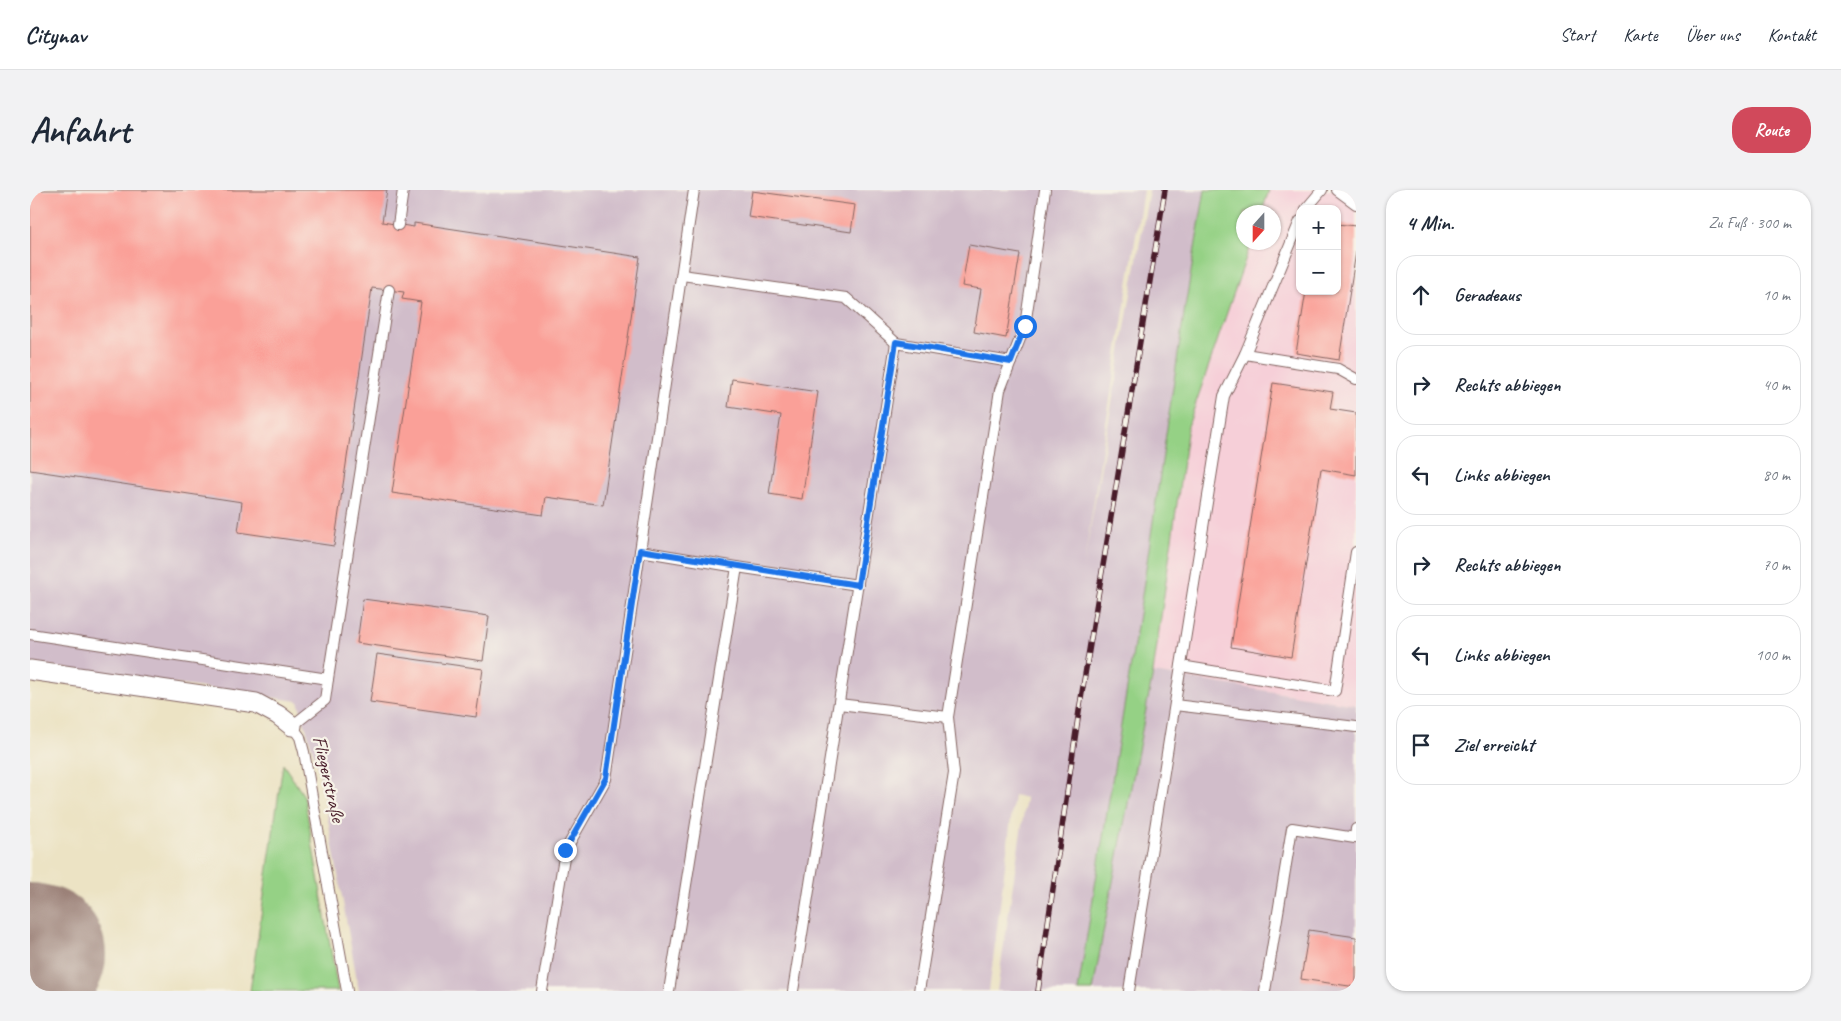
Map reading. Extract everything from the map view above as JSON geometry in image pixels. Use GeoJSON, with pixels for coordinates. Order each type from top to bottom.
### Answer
{"type":"FeatureCollection","features":[{"type":"Feature","properties":{"kind":"street","name":"Fliegerstraße"},"geometry":{"type":"LineString","coordinates":[[30,670],[256,703],[278,715],[292,726]]}},
{"type":"Feature","properties":{"kind":"lane"},"geometry":{"type":"LineString","coordinates":[[398,225],[403,190]]}},
{"type":"Feature","properties":{"kind":"lane"},"geometry":{"type":"LineString","coordinates":[[542,991],[565,850],[606,778],[694,190]]}},
{"type":"Feature","properties":{"kind":"lane"},"geometry":{"type":"LineString","coordinates":[[919,991],[954,773],[948,717],[1000,390],[1025,326],[1045,190]]}},
{"type":"Feature","properties":{"kind":"lane"},"geometry":{"type":"LineString","coordinates":[[1309,205],[1322,190]]}},
{"type":"Feature","properties":{"kind":"lane"},"geometry":{"type":"LineString","coordinates":[[1337,190],[1356,204]]}},
{"type":"Feature","properties":{"kind":"lane"},"geometry":{"type":"LineString","coordinates":[[1129,991],[1224,396],[1245,354],[1296,231]]}},
{"type":"Feature","properties":{"kind":"lane"},"geometry":{"type":"LineString","coordinates":[[682,275],[846,298],[896,342],[1011,362]]}},
{"type":"Feature","properties":{"kind":"lane"},"geometry":{"type":"LineString","coordinates":[[292,726],[325,700],[388,290]]}},
{"type":"Feature","properties":{"kind":"lane"},"geometry":{"type":"LineString","coordinates":[[793,991],[896,342]]}},
{"type":"Feature","properties":{"kind":"lane"},"geometry":{"type":"LineString","coordinates":[[1245,354],[1338,369],[1356,379]]}},
{"type":"Feature","properties":{"kind":"lane"},"geometry":{"type":"LineString","coordinates":[[640,550],[858,585]]}},
{"type":"Feature","properties":{"kind":"lane"},"geometry":{"type":"LineString","coordinates":[[1181,666],[1335,691],[1356,552]]}},
{"type":"Feature","properties":{"kind":"lane"},"geometry":{"type":"LineString","coordinates":[[669,991],[737,567]]}},
{"type":"Feature","properties":{"kind":"lane"},"geometry":{"type":"LineString","coordinates":[[30,634],[328,679]]}},
{"type":"Feature","properties":{"kind":"lane"},"geometry":{"type":"LineString","coordinates":[[839,704],[948,717]]}},
{"type":"Feature","properties":{"kind":"lane"},"geometry":{"type":"LineString","coordinates":[[1175,705],[1356,727]]}},
{"type":"Feature","properties":{"kind":"lane","name":"Fliegerstraße"},"geometry":{"type":"LineString","coordinates":[[292,726],[300,737],[304,752],[347,991]]}},
{"type":"Feature","properties":{"kind":"lane"},"geometry":{"type":"LineString","coordinates":[[1265,991],[1292,828],[1355,838],[1356,829]]}},
{"type":"Feature","properties":{"kind":"shaded area"},"geometry":{"type":"Polygon","coordinates":[[[30,190],[1143,190],[1083,570],[1149,190],[1205,190],[1078,991],[997,991],[1026,798],[1014,795],[989,991],[359,991],[320,775],[298,701],[30,664],[30,190]]]}},
{"type":"Feature","properties":{"kind":"shaded area"},"geometry":{"type":"Polygon","coordinates":[[[1269,190],[1356,190],[1356,705],[1153,673],[1188,426],[1249,250],[1281,250],[1281,205],[1264,205],[1269,190]]]}},
{"type":"Feature","properties":{"kind":"shaded area"},"geometry":{"type":"Polygon","coordinates":[[[1153,673],[1356,705],[1356,991],[1093,991],[1153,673]]]}},
{"type":"Feature","properties":{"kind":"green space"},"geometry":{"type":"Polygon","coordinates":[[[1205,190],[1269,190],[1264,205],[1236,205],[1236,250],[1249,250],[1188,426],[1153,673],[1093,991],[1078,991],[1141,602],[1185,307],[1205,190]]]}},
{"type":"Feature","properties":{"kind":"green space"},"geometry":{"type":"Polygon","coordinates":[[[283,764],[304,796],[338,991],[250,991],[283,764]]]}},
{"type":"Feature","properties":{"kind":"building"},"geometry":{"type":"Polygon","coordinates":[[[30,190],[387,190],[382,222],[414,227],[414,223],[640,257],[603,505],[546,497],[543,515],[392,493],[421,302],[402,299],[404,292],[372,288],[334,546],[238,532],[242,502],[30,470],[30,190]]]}},
{"type":"Feature","properties":{"kind":"building"},"geometry":{"type":"Polygon","coordinates":[[[752,191],[855,205],[851,232],[748,217],[752,191]]]}},
{"type":"Feature","properties":{"kind":"building"},"geometry":{"type":"Polygon","coordinates":[[[1341,224],[1356,226],[1356,252],[1339,360],[1296,353],[1305,295],[1341,295],[1341,224]]]}},
{"type":"Feature","properties":{"kind":"building"},"geometry":{"type":"Polygon","coordinates":[[[969,245],[1020,254],[1006,338],[974,332],[981,289],[962,286],[969,245]]]}},
{"type":"Feature","properties":{"kind":"building"},"geometry":{"type":"Polygon","coordinates":[[[732,379],[818,392],[802,499],[769,494],[781,415],[728,407],[732,379]]]}},
{"type":"Feature","properties":{"kind":"building"},"geometry":{"type":"Polygon","coordinates":[[[1273,383],[1333,392],[1330,409],[1356,413],[1356,475],[1321,469],[1291,657],[1231,647],[1273,383]]]}},
{"type":"Feature","properties":{"kind":"building"},"geometry":{"type":"Polygon","coordinates":[[[363,599],[489,616],[483,661],[357,643],[363,599]]]}},
{"type":"Feature","properties":{"kind":"building"},"geometry":{"type":"Polygon","coordinates":[[[377,654],[483,669],[476,717],[370,702],[377,654]]]}},
{"type":"Feature","properties":{"kind":"building"},"geometry":{"type":"Polygon","coordinates":[[[1309,930],[1356,937],[1356,987],[1301,979],[1309,930]]]}},
{"type":"Feature","properties":{"kind":"runway"},"geometry":{"type":"LineString","coordinates":[[30,954],[35,955]]}},
{"type":"Feature","properties":{"kind":"railway"},"geometry":{"type":"LineString","coordinates":[[1038,991],[1079,711],[1165,190]]}},
{"type":"Feature","properties":{"kind":"route"},"geometry":{"type":"LineString","coordinates":[[565,850],[606,778],[640,550],[858,585],[896,342],[1011,362],[1025,326]]}}]}
